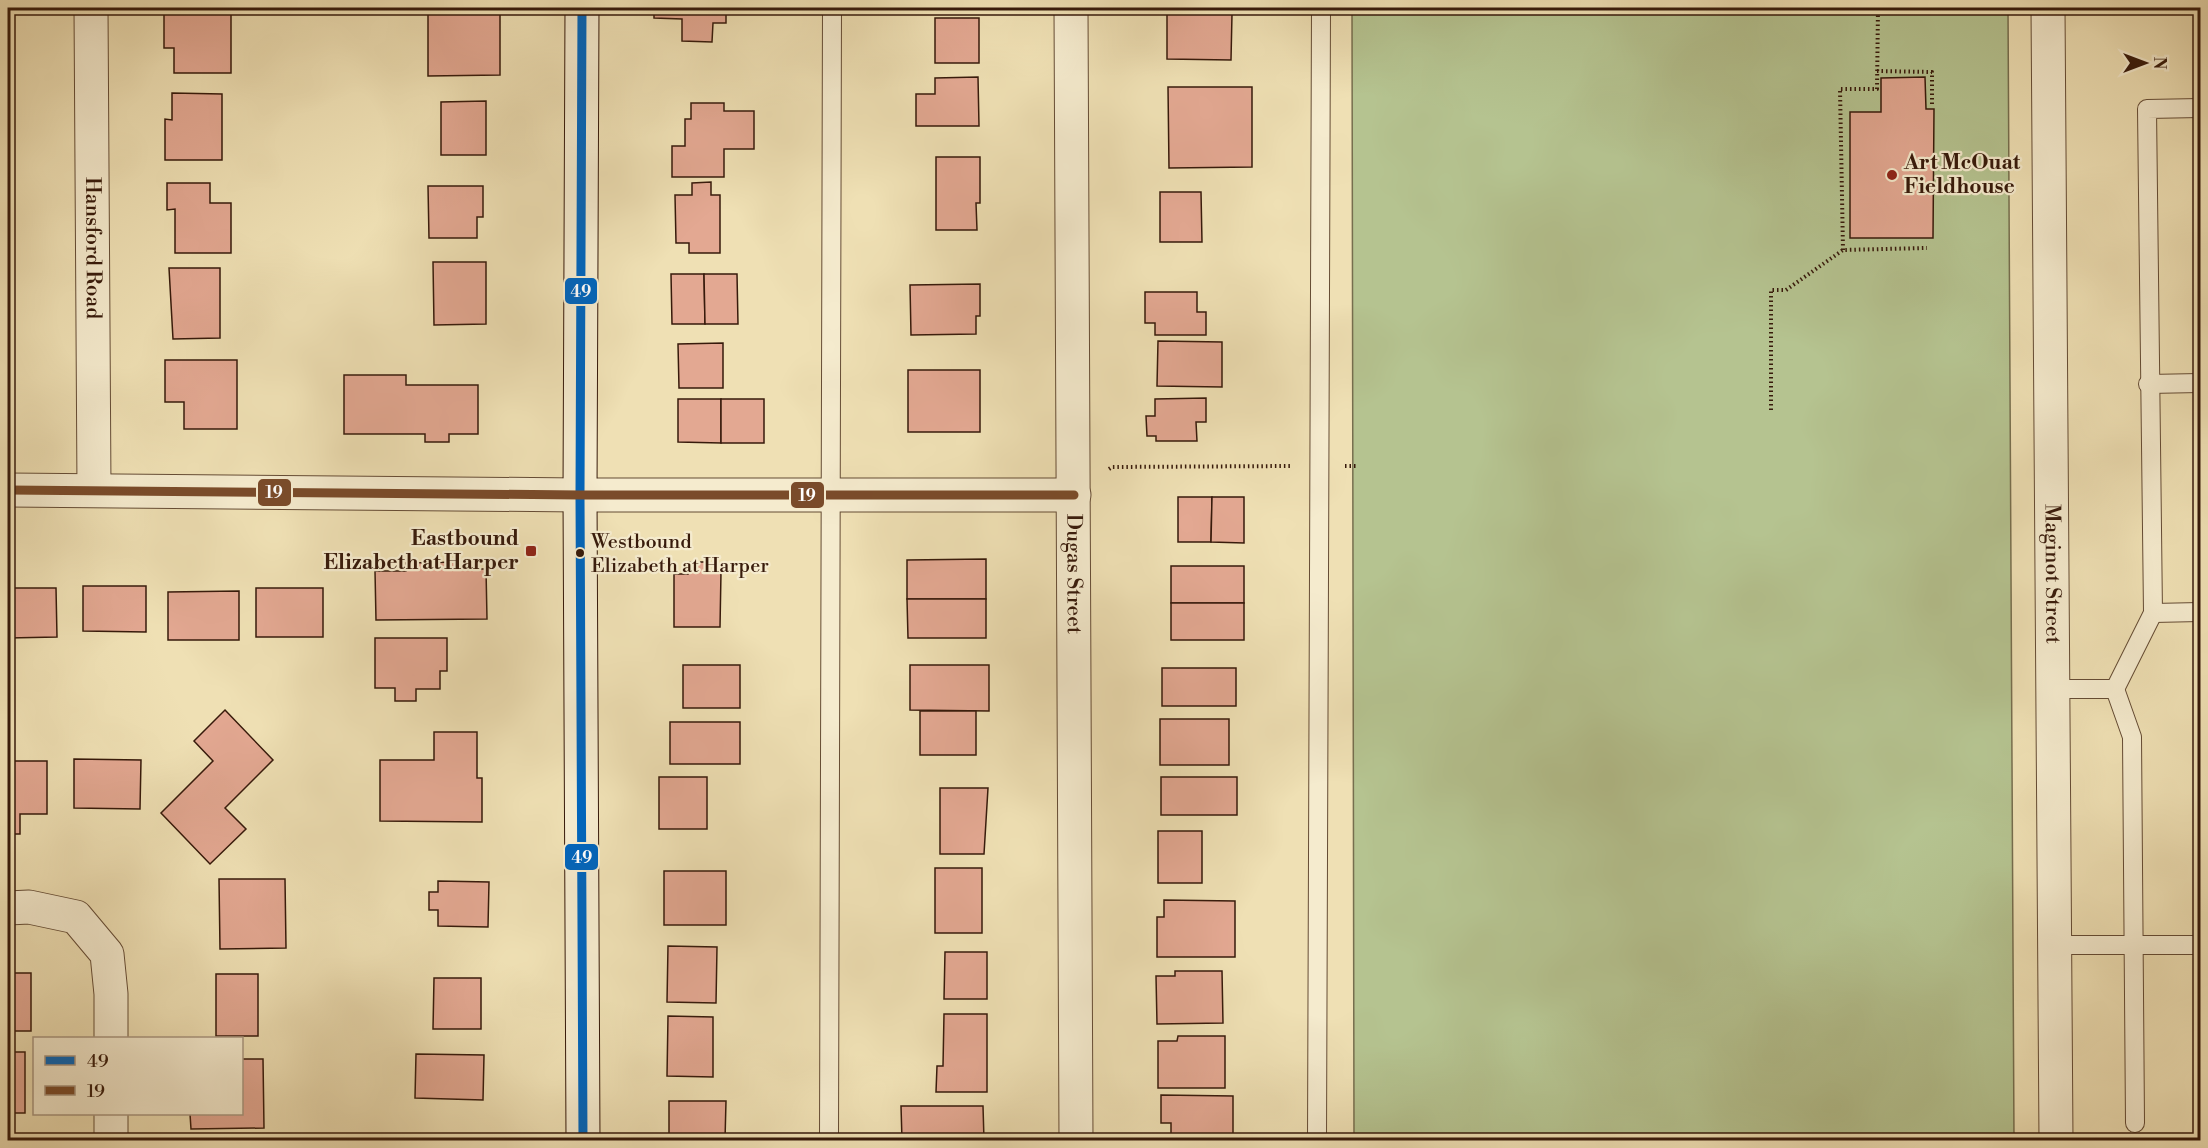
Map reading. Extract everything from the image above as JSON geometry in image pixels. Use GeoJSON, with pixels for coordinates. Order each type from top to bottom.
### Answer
{"type":"FeatureCollection","features":[{"type":"Feature","properties":{"kind":"street","name":"Hansford Road"},"geometry":{"type":"LineString","coordinates":[[91,8],[94,488]]}},
{"type":"Feature","properties":{"kind":"street"},"geometry":{"type":"LineString","coordinates":[[582,8],[580,495],[583,1140]]}},
{"type":"Feature","properties":{"kind":"street","name":"Dugas Street"},"geometry":{"type":"LineString","coordinates":[[1071,8],[1076,1140]]}},
{"type":"Feature","properties":{"kind":"street","name":"Maginot Street"},"geometry":{"type":"LineString","coordinates":[[2048,8],[2056,1140]]}},
{"type":"Feature","properties":{"kind":"street"},"geometry":{"type":"LineString","coordinates":[[8,490],[94,488],[580,495],[1074,495]]}},
{"type":"Feature","properties":{"kind":"street"},"geometry":{"type":"LineString","coordinates":[[8,908],[29,907],[76,916],[106,954],[111,994],[111,1037]]}},
{"type":"Feature","properties":{"kind":"street"},"geometry":{"type":"LineString","coordinates":[[111,1115],[111,1140]]}},
{"type":"Feature","properties":{"kind":"lane"},"geometry":{"type":"LineString","coordinates":[[830,1140],[832,8]]}},
{"type":"Feature","properties":{"kind":"lane"},"geometry":{"type":"LineString","coordinates":[[1317,1140],[1321,8]]}},
{"type":"Feature","properties":{"kind":"lane"},"geometry":{"type":"LineString","coordinates":[[2135,1123],[2132,737],[2115,689],[2152,613],[2147,110],[2200,108]]}},
{"type":"Feature","properties":{"kind":"lane"},"geometry":{"type":"LineString","coordinates":[[2148,384],[2200,383]]}},
{"type":"Feature","properties":{"kind":"lane"},"geometry":{"type":"LineString","coordinates":[[2152,613],[2200,612]]}},
{"type":"Feature","properties":{"kind":"lane"},"geometry":{"type":"LineString","coordinates":[[2053,689],[2115,689]]}},
{"type":"Feature","properties":{"kind":"lane"},"geometry":{"type":"LineString","coordinates":[[2055,945],[2200,945]]}},
{"type":"Feature","properties":{"kind":"path"},"geometry":{"type":"LineString","coordinates":[[1843,250],[1840,89],[1876,89],[1878,8]]}},
{"type":"Feature","properties":{"kind":"path"},"geometry":{"type":"LineString","coordinates":[[1876,71],[1932,72],[1932,106]]}},
{"type":"Feature","properties":{"kind":"path"},"geometry":{"type":"LineString","coordinates":[[1771,410],[1772,290],[1786,290],[1843,250],[1927,248]]}},
{"type":"Feature","properties":{"kind":"path"},"geometry":{"type":"LineString","coordinates":[[1074,495],[1112,467],[1357,466]]}},
{"type":"Feature","properties":{"kind":"green space"},"geometry":{"type":"Polygon","coordinates":[[[1352,8],[2008,8],[2014,1140],[1354,1140],[1352,8]]]}},
{"type":"Feature","properties":{"kind":"building"},"geometry":{"type":"Polygon","coordinates":[[[428,8],[500,8],[500,75],[428,76],[428,8]]]}},
{"type":"Feature","properties":{"kind":"building"},"geometry":{"type":"Polygon","coordinates":[[[654,8],[726,8],[726,23],[713,23],[712,42],[682,41],[682,19],[654,18],[654,8]]]}},
{"type":"Feature","properties":{"kind":"building"},"geometry":{"type":"Polygon","coordinates":[[[164,9],[231,9],[231,73],[174,73],[174,48],[164,48],[164,9]]]}},
{"type":"Feature","properties":{"kind":"building"},"geometry":{"type":"Polygon","coordinates":[[[1167,13],[1232,14],[1231,60],[1167,59],[1167,13]]]}},
{"type":"Feature","properties":{"kind":"building"},"geometry":{"type":"Polygon","coordinates":[[[935,18],[979,18],[979,63],[935,63],[935,18]]]}},
{"type":"Feature","properties":{"kind":"building"},"geometry":{"type":"Polygon","coordinates":[[[978,77],[979,126],[916,126],[916,94],[935,94],[935,78],[978,77]]]}},
{"type":"Feature","properties":{"kind":"building","name":"Art McOuat Fieldhouse"},"geometry":{"type":"Polygon","coordinates":[[[1925,77],[1926,109],[1934,109],[1933,238],[1850,238],[1850,112],[1881,112],[1881,78],[1925,77]]]}},
{"type":"Feature","properties":{"kind":"building"},"geometry":{"type":"Polygon","coordinates":[[[1168,87],[1252,87],[1252,167],[1169,168],[1168,87]]]}},
{"type":"Feature","properties":{"kind":"building"},"geometry":{"type":"Polygon","coordinates":[[[172,93],[222,94],[222,160],[165,160],[165,119],[172,120],[172,93]]]}},
{"type":"Feature","properties":{"kind":"building"},"geometry":{"type":"Polygon","coordinates":[[[486,101],[486,155],[441,155],[441,102],[486,101]]]}},
{"type":"Feature","properties":{"kind":"building"},"geometry":{"type":"Polygon","coordinates":[[[691,103],[724,103],[724,111],[754,111],[754,149],[724,149],[724,177],[672,177],[672,146],[685,146],[685,119],[691,119],[691,103]]]}},
{"type":"Feature","properties":{"kind":"building"},"geometry":{"type":"Polygon","coordinates":[[[936,157],[980,157],[980,203],[976,203],[977,230],[936,230],[936,157]]]}},
{"type":"Feature","properties":{"kind":"building"},"geometry":{"type":"Polygon","coordinates":[[[711,182],[711,195],[720,195],[720,253],[689,253],[689,243],[676,243],[675,195],[692,195],[692,183],[711,182]]]}},
{"type":"Feature","properties":{"kind":"building"},"geometry":{"type":"Polygon","coordinates":[[[167,183],[210,183],[210,203],[231,203],[231,253],[175,253],[175,209],[167,210],[167,183]]]}},
{"type":"Feature","properties":{"kind":"building"},"geometry":{"type":"Polygon","coordinates":[[[428,186],[483,186],[483,217],[477,217],[477,238],[429,238],[428,186]]]}},
{"type":"Feature","properties":{"kind":"building"},"geometry":{"type":"Polygon","coordinates":[[[1160,192],[1201,192],[1202,242],[1160,242],[1160,192]]]}},
{"type":"Feature","properties":{"kind":"building"},"geometry":{"type":"Polygon","coordinates":[[[433,262],[486,262],[486,324],[434,325],[433,262]]]}},
{"type":"Feature","properties":{"kind":"building"},"geometry":{"type":"Polygon","coordinates":[[[169,268],[220,268],[220,338],[173,339],[169,268]]]}},
{"type":"Feature","properties":{"kind":"building"},"geometry":{"type":"Polygon","coordinates":[[[671,274],[704,274],[705,324],[672,324],[671,274]]]}},
{"type":"Feature","properties":{"kind":"building"},"geometry":{"type":"Polygon","coordinates":[[[704,274],[737,274],[738,324],[705,324],[704,274]]]}},
{"type":"Feature","properties":{"kind":"building"},"geometry":{"type":"Polygon","coordinates":[[[980,284],[980,316],[976,316],[976,334],[911,335],[910,285],[980,284]]]}},
{"type":"Feature","properties":{"kind":"building"},"geometry":{"type":"Polygon","coordinates":[[[1145,292],[1197,292],[1197,312],[1206,312],[1206,335],[1155,335],[1155,323],[1145,323],[1145,292]]]}},
{"type":"Feature","properties":{"kind":"building"},"geometry":{"type":"Polygon","coordinates":[[[1158,341],[1222,342],[1222,387],[1157,386],[1158,341]]]}},
{"type":"Feature","properties":{"kind":"building"},"geometry":{"type":"Polygon","coordinates":[[[723,343],[723,388],[679,388],[678,344],[723,343]]]}},
{"type":"Feature","properties":{"kind":"building"},"geometry":{"type":"Polygon","coordinates":[[[165,360],[237,360],[237,429],[184,429],[184,402],[165,402],[165,360]]]}},
{"type":"Feature","properties":{"kind":"building"},"geometry":{"type":"Polygon","coordinates":[[[908,370],[980,370],[980,432],[908,432],[908,370]]]}},
{"type":"Feature","properties":{"kind":"building"},"geometry":{"type":"Polygon","coordinates":[[[344,375],[406,375],[406,385],[478,385],[478,434],[449,434],[449,442],[425,442],[425,434],[344,434],[344,375]]]}},
{"type":"Feature","properties":{"kind":"building"},"geometry":{"type":"Polygon","coordinates":[[[1206,398],[1206,422],[1196,422],[1197,441],[1156,441],[1156,436],[1147,436],[1146,416],[1155,416],[1155,399],[1206,398]]]}},
{"type":"Feature","properties":{"kind":"building"},"geometry":{"type":"Polygon","coordinates":[[[678,399],[721,399],[721,443],[678,442],[678,399]]]}},
{"type":"Feature","properties":{"kind":"building"},"geometry":{"type":"Polygon","coordinates":[[[721,399],[764,399],[764,443],[721,443],[721,399]]]}},
{"type":"Feature","properties":{"kind":"building"},"geometry":{"type":"Polygon","coordinates":[[[1178,497],[1212,497],[1211,542],[1178,542],[1178,497]]]}},
{"type":"Feature","properties":{"kind":"building"},"geometry":{"type":"Polygon","coordinates":[[[1212,497],[1244,497],[1244,543],[1211,542],[1212,497]]]}},
{"type":"Feature","properties":{"kind":"building"},"geometry":{"type":"Polygon","coordinates":[[[986,559],[986,599],[907,599],[907,560],[986,559]]]}},
{"type":"Feature","properties":{"kind":"building"},"geometry":{"type":"Polygon","coordinates":[[[460,562],[460,569],[486,569],[487,619],[376,620],[375,571],[406,571],[406,563],[460,562]]]}},
{"type":"Feature","properties":{"kind":"building"},"geometry":{"type":"Polygon","coordinates":[[[688,562],[705,562],[705,572],[721,572],[720,627],[674,627],[674,574],[688,574],[688,562]]]}},
{"type":"Feature","properties":{"kind":"building"},"geometry":{"type":"Polygon","coordinates":[[[1171,566],[1244,566],[1244,603],[1171,603],[1171,566]]]}},
{"type":"Feature","properties":{"kind":"building"},"geometry":{"type":"Polygon","coordinates":[[[83,586],[146,586],[146,632],[83,631],[83,586]]]}},
{"type":"Feature","properties":{"kind":"building"},"geometry":{"type":"Polygon","coordinates":[[[8,588],[56,588],[57,637],[8,638],[8,588]]]}},
{"type":"Feature","properties":{"kind":"building"},"geometry":{"type":"Polygon","coordinates":[[[256,588],[323,588],[323,637],[256,637],[256,588]]]}},
{"type":"Feature","properties":{"kind":"building"},"geometry":{"type":"Polygon","coordinates":[[[239,591],[239,640],[168,640],[168,592],[239,591]]]}},
{"type":"Feature","properties":{"kind":"building"},"geometry":{"type":"Polygon","coordinates":[[[907,599],[986,599],[986,638],[908,638],[907,599]]]}},
{"type":"Feature","properties":{"kind":"building"},"geometry":{"type":"Polygon","coordinates":[[[1171,603],[1244,603],[1244,640],[1171,640],[1171,603]]]}},
{"type":"Feature","properties":{"kind":"building"},"geometry":{"type":"Polygon","coordinates":[[[375,638],[447,638],[447,671],[440,671],[440,689],[416,689],[416,701],[395,701],[395,688],[375,688],[375,638]]]}},
{"type":"Feature","properties":{"kind":"building"},"geometry":{"type":"Polygon","coordinates":[[[683,665],[740,665],[740,708],[683,708],[683,665]]]}},
{"type":"Feature","properties":{"kind":"building"},"geometry":{"type":"Polygon","coordinates":[[[910,665],[989,665],[989,711],[910,710],[910,665]]]}},
{"type":"Feature","properties":{"kind":"building"},"geometry":{"type":"Polygon","coordinates":[[[1162,668],[1236,668],[1236,706],[1162,706],[1162,668]]]}},
{"type":"Feature","properties":{"kind":"building"},"geometry":{"type":"Polygon","coordinates":[[[225,710],[273,760],[225,808],[246,829],[210,864],[161,813],[213,761],[194,741],[225,710]]]}},
{"type":"Feature","properties":{"kind":"building"},"geometry":{"type":"Polygon","coordinates":[[[920,711],[976,711],[976,755],[920,755],[920,711]]]}},
{"type":"Feature","properties":{"kind":"building"},"geometry":{"type":"Polygon","coordinates":[[[1160,719],[1229,719],[1229,765],[1160,765],[1160,719]]]}},
{"type":"Feature","properties":{"kind":"building"},"geometry":{"type":"Polygon","coordinates":[[[670,722],[740,722],[740,764],[670,764],[670,722]]]}},
{"type":"Feature","properties":{"kind":"building"},"geometry":{"type":"Polygon","coordinates":[[[434,732],[477,732],[477,778],[482,778],[482,822],[380,821],[380,760],[434,760],[434,732]]]}},
{"type":"Feature","properties":{"kind":"building"},"geometry":{"type":"Polygon","coordinates":[[[74,759],[141,760],[140,809],[74,808],[74,759]]]}},
{"type":"Feature","properties":{"kind":"building"},"geometry":{"type":"Polygon","coordinates":[[[8,761],[47,761],[47,814],[20,814],[20,834],[8,834],[8,761]]]}},
{"type":"Feature","properties":{"kind":"building"},"geometry":{"type":"Polygon","coordinates":[[[659,777],[707,777],[707,829],[659,829],[659,777]]]}},
{"type":"Feature","properties":{"kind":"building"},"geometry":{"type":"Polygon","coordinates":[[[1161,777],[1237,777],[1237,815],[1161,815],[1161,777]]]}},
{"type":"Feature","properties":{"kind":"building"},"geometry":{"type":"Polygon","coordinates":[[[940,788],[988,788],[984,854],[940,854],[940,788]]]}},
{"type":"Feature","properties":{"kind":"building"},"geometry":{"type":"Polygon","coordinates":[[[1158,831],[1202,831],[1202,883],[1158,883],[1158,831]]]}},
{"type":"Feature","properties":{"kind":"building"},"geometry":{"type":"Polygon","coordinates":[[[935,868],[982,868],[982,933],[935,933],[935,868]]]}},
{"type":"Feature","properties":{"kind":"building"},"geometry":{"type":"Polygon","coordinates":[[[664,871],[726,871],[726,925],[664,925],[664,871]]]}},
{"type":"Feature","properties":{"kind":"building"},"geometry":{"type":"Polygon","coordinates":[[[219,879],[285,879],[286,948],[220,949],[219,879]]]}},
{"type":"Feature","properties":{"kind":"building"},"geometry":{"type":"Polygon","coordinates":[[[438,881],[489,882],[488,927],[438,926],[438,910],[429,910],[429,892],[438,892],[438,881]]]}},
{"type":"Feature","properties":{"kind":"building"},"geometry":{"type":"Polygon","coordinates":[[[1164,900],[1235,901],[1235,957],[1157,957],[1157,917],[1164,917],[1164,900]]]}},
{"type":"Feature","properties":{"kind":"building"},"geometry":{"type":"Polygon","coordinates":[[[668,946],[717,947],[716,1003],[667,1002],[668,946]]]}},
{"type":"Feature","properties":{"kind":"building"},"geometry":{"type":"Polygon","coordinates":[[[945,952],[987,952],[987,999],[944,999],[945,952]]]}},
{"type":"Feature","properties":{"kind":"building"},"geometry":{"type":"Polygon","coordinates":[[[1175,971],[1222,971],[1223,1023],[1157,1024],[1156,976],[1175,976],[1175,971]]]}},
{"type":"Feature","properties":{"kind":"building"},"geometry":{"type":"Polygon","coordinates":[[[8,973],[31,973],[31,1031],[8,1031],[8,973]]]}},
{"type":"Feature","properties":{"kind":"building"},"geometry":{"type":"Polygon","coordinates":[[[216,974],[258,974],[258,1036],[216,1036],[216,974]]]}},
{"type":"Feature","properties":{"kind":"building"},"geometry":{"type":"Polygon","coordinates":[[[434,978],[481,978],[481,1029],[433,1029],[434,978]]]}},
{"type":"Feature","properties":{"kind":"building"},"geometry":{"type":"Polygon","coordinates":[[[944,1014],[987,1014],[987,1092],[936,1092],[937,1066],[943,1066],[944,1014]]]}},
{"type":"Feature","properties":{"kind":"building"},"geometry":{"type":"Polygon","coordinates":[[[668,1016],[713,1017],[713,1077],[667,1076],[668,1016]]]}},
{"type":"Feature","properties":{"kind":"building"},"geometry":{"type":"Polygon","coordinates":[[[1178,1036],[1225,1036],[1225,1088],[1158,1088],[1158,1041],[1177,1041],[1178,1036]]]}},
{"type":"Feature","properties":{"kind":"building"},"geometry":{"type":"Polygon","coordinates":[[[8,1052],[25,1052],[25,1113],[8,1113],[8,1052]]]}},
{"type":"Feature","properties":{"kind":"building"},"geometry":{"type":"Polygon","coordinates":[[[416,1054],[484,1055],[483,1100],[415,1098],[416,1054]]]}},
{"type":"Feature","properties":{"kind":"building"},"geometry":{"type":"Polygon","coordinates":[[[243,1059],[263,1059],[264,1128],[191,1129],[190,1115],[243,1115],[243,1059]]]}},
{"type":"Feature","properties":{"kind":"building"},"geometry":{"type":"Polygon","coordinates":[[[1161,1095],[1233,1096],[1233,1140],[1171,1140],[1171,1123],[1161,1123],[1161,1095]]]}},
{"type":"Feature","properties":{"kind":"building"},"geometry":{"type":"Polygon","coordinates":[[[669,1101],[726,1101],[725,1140],[669,1140],[669,1101]]]}},
{"type":"Feature","properties":{"kind":"building"},"geometry":{"type":"Polygon","coordinates":[[[901,1106],[983,1106],[984,1140],[902,1140],[901,1106]]]}},
{"type":"Feature","properties":{"kind":"building"},"geometry":{"type":"Polygon","coordinates":[[[479,1139],[479,1140],[433,1140],[479,1139]]]}},
{"type":"Feature","properties":{"kind":"transit line","name":"49"},"geometry":{"type":"LineString","coordinates":[[582,8],[580,495],[583,1140]]}},
{"type":"Feature","properties":{"kind":"transit line","name":"19"},"geometry":{"type":"LineString","coordinates":[[8,490],[580,495],[1074,495]]}},
{"type":"Feature","properties":{"kind":"place","name":"Art McOuat Fieldhouse"},"geometry":{"type":"Point","coordinates":[1892,175]}},
{"type":"Feature","properties":{"kind":"place","name":"Eastbound Elizabeth at Harper"},"geometry":{"type":"Point","coordinates":[531,551]}},
{"type":"Feature","properties":{"kind":"place","name":"Westbound Elizabeth at Harper"},"geometry":{"type":"Point","coordinates":[580,553]}}]}
